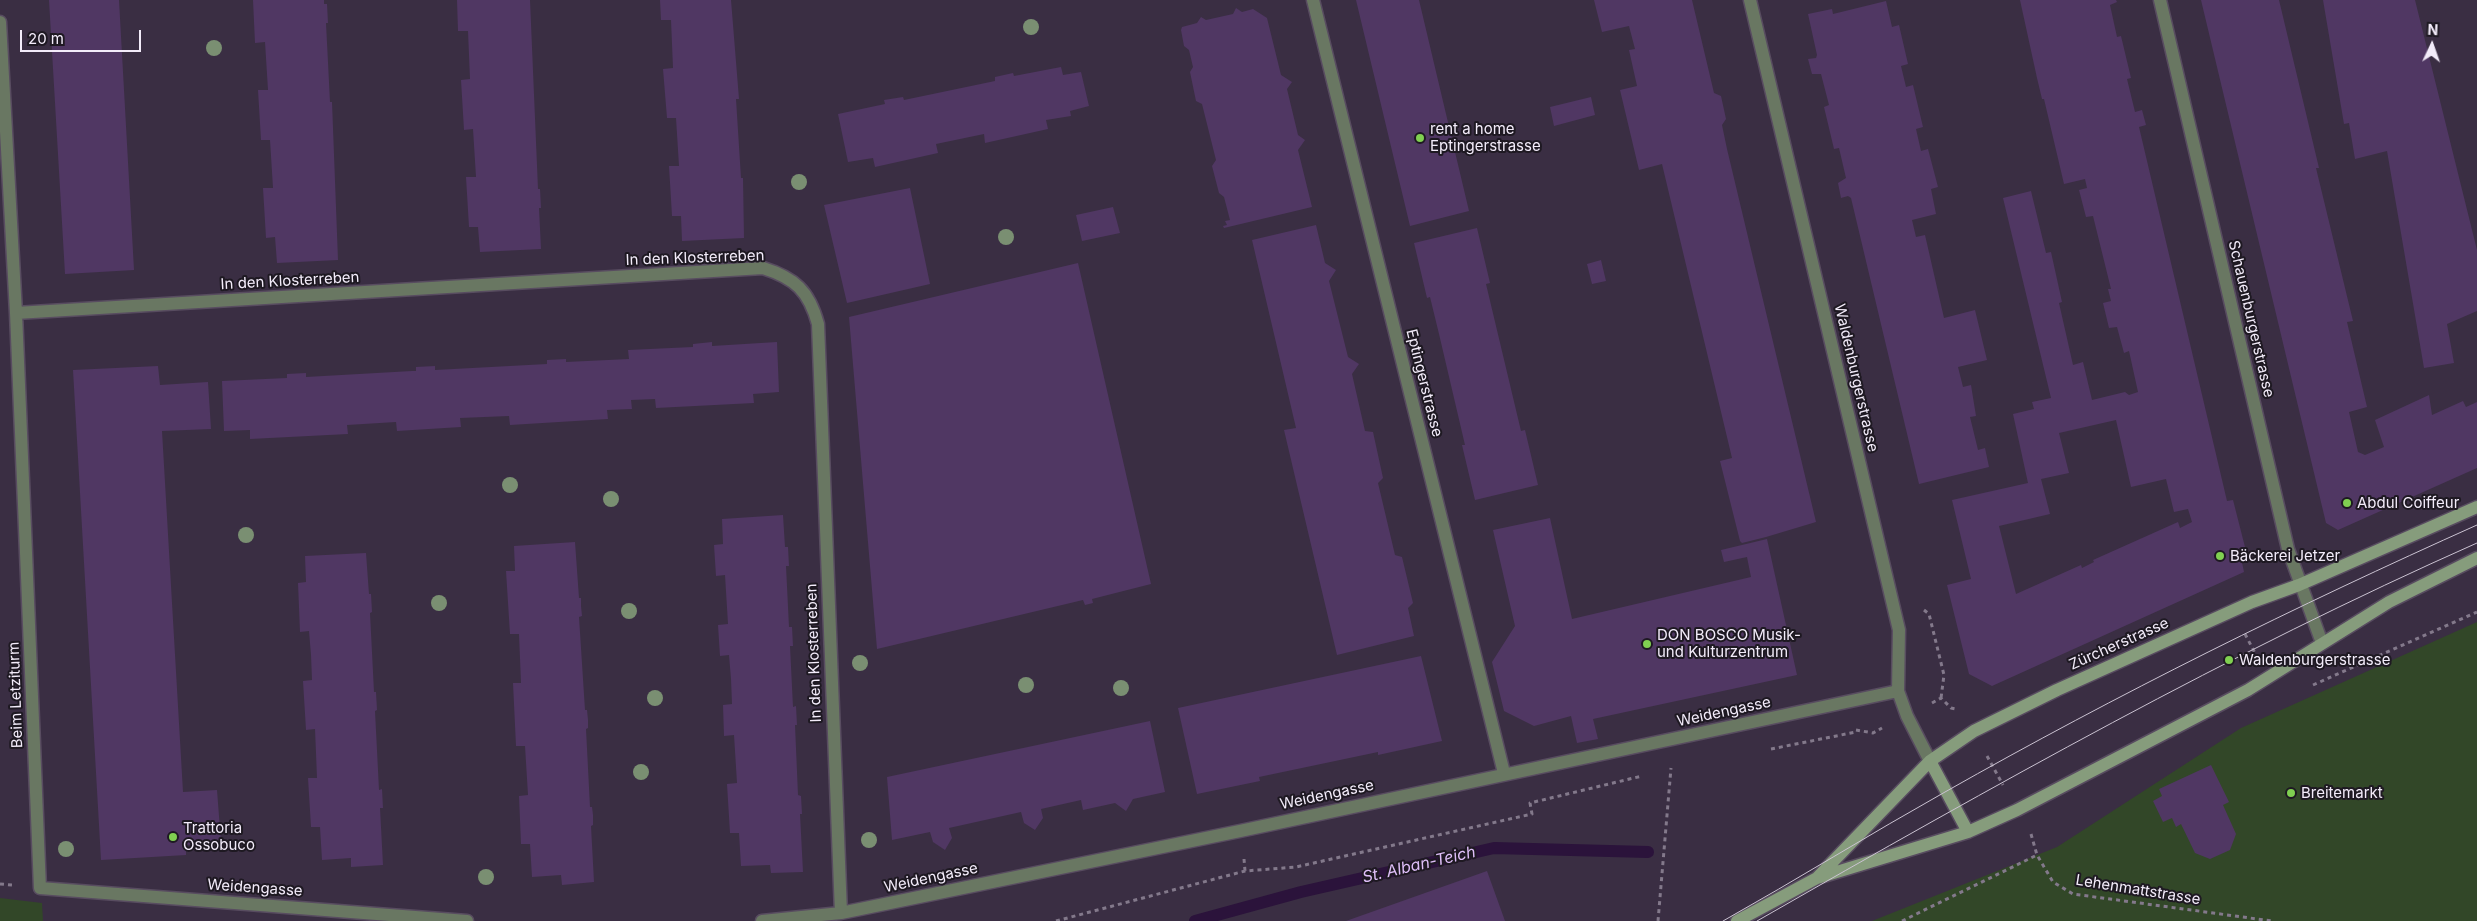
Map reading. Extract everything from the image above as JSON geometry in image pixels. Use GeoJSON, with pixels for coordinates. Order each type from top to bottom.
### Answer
{"type":"FeatureCollection","features":[{"type":"Feature","properties":{"kind":"main road","name":"Zürcherstrasse"},"geometry":{"type":"LineString","coordinates":[[1817,878],[1930,761],[1974,731],[2057,690],[2252,602],[2299,585],[2477,507]]}},
{"type":"Feature","properties":{"kind":"main road","name":"Zürcherstrasse"},"geometry":{"type":"LineString","coordinates":[[1737,921],[1817,878],[1968,832],[2017,810],[2248,690],[2389,602],[2477,558]]}},
{"type":"Feature","properties":{"kind":"main road"},"geometry":{"type":"LineString","coordinates":[[1930,761],[1968,832]]}},
{"type":"Feature","properties":{"kind":"street","name":"Eptingerstrasse"},"geometry":{"type":"LineString","coordinates":[[1313,0],[1504,773]]}},
{"type":"Feature","properties":{"kind":"street","name":"Waldenburgerstrasse"},"geometry":{"type":"LineString","coordinates":[[1750,0],[1899,630],[1898,691],[1907,716],[1930,761]]}},
{"type":"Feature","properties":{"kind":"street","name":"Schauenburgerstrasse"},"geometry":{"type":"LineString","coordinates":[[2160,0],[2288,549],[2299,585],[2322,643]]}},
{"type":"Feature","properties":{"kind":"street","name":"Beim Letziturm"},"geometry":{"type":"LineString","coordinates":[[0,22],[16,313],[40,888]]}},
{"type":"Feature","properties":{"kind":"street","name":"In den Klosterreben"},"geometry":{"type":"LineString","coordinates":[[16,313],[763,268],[782,274],[799,286],[808,297],[818,324],[840,913]]}},
{"type":"Feature","properties":{"kind":"street","name":"Weidengasse"},"geometry":{"type":"LineString","coordinates":[[762,921],[840,913],[1240,831],[1504,773],[1673,740],[1898,691]]}},
{"type":"Feature","properties":{"kind":"street","name":"Weidengasse"},"geometry":{"type":"LineString","coordinates":[[40,888],[467,921]]}},
{"type":"Feature","properties":{"kind":"path"},"geometry":{"type":"LineString","coordinates":[[2305,688],[2477,612]]}},
{"type":"Feature","properties":{"kind":"path"},"geometry":{"type":"LineString","coordinates":[[2242,628],[2261,663],[2248,690]]}},
{"type":"Feature","properties":{"kind":"path"},"geometry":{"type":"LineString","coordinates":[[1768,750],[1856,732]]}},
{"type":"Feature","properties":{"kind":"path"},"geometry":{"type":"LineString","coordinates":[[1658,921],[1673,740]]}},
{"type":"Feature","properties":{"kind":"path"},"geometry":{"type":"LineString","coordinates":[[1661,772],[1680,768]]}},
{"type":"Feature","properties":{"kind":"path"},"geometry":{"type":"LineString","coordinates":[[1056,921],[1245,871],[1296,867],[1532,814],[1530,803],[1652,774]]}},
{"type":"Feature","properties":{"kind":"path","name":"Lehenmattstrasse"},"geometry":{"type":"LineString","coordinates":[[2017,810],[2032,837],[2037,855],[2053,882],[2072,894],[2272,921]]}},
{"type":"Feature","properties":{"kind":"path"},"geometry":{"type":"LineString","coordinates":[[1902,921],[2037,855]]}},
{"type":"Feature","properties":{"kind":"green space"},"geometry":{"type":"Polygon","coordinates":[[[2477,622],[2477,921],[1872,921],[2057,847],[2241,728],[2477,622]]]}},
{"type":"Feature","properties":{"kind":"green space"},"geometry":{"type":"Polygon","coordinates":[[[0,898],[42,903],[43,921],[0,921],[0,898]]]}},
{"type":"Feature","properties":{"kind":"building"},"geometry":{"type":"Polygon","coordinates":[[[49,0],[119,0],[134,270],[65,274],[49,0]]]}},
{"type":"Feature","properties":{"kind":"building"},"geometry":{"type":"Polygon","coordinates":[[[253,0],[324,0],[324,4],[327,4],[328,23],[326,23],[330,102],[332,102],[338,260],[277,263],[275,237],[266,238],[263,188],[273,188],[270,140],[261,140],[258,90],[268,90],[265,42],[255,43],[253,0]]]}},
{"type":"Feature","properties":{"kind":"building"},"geometry":{"type":"Polygon","coordinates":[[[457,0],[530,0],[538,189],[540,189],[541,208],[539,208],[541,249],[480,252],[478,227],[469,227],[466,177],[476,177],[473,129],[464,130],[461,80],[470,79],[468,31],[458,31],[457,0]]]}},
{"type":"Feature","properties":{"kind":"building"},"geometry":{"type":"Polygon","coordinates":[[[660,0],[731,0],[739,99],[736,99],[741,178],[743,178],[744,238],[682,241],[681,216],[672,216],[669,166],[679,166],[676,118],[667,118],[663,69],[673,68],[671,20],[661,20],[660,0]]]}},
{"type":"Feature","properties":{"kind":"building"},"geometry":{"type":"Polygon","coordinates":[[[1356,0],[1419,0],[1469,211],[1410,226],[1356,0]]]}},
{"type":"Feature","properties":{"kind":"building"},"geometry":{"type":"Polygon","coordinates":[[[1594,0],[1692,0],[1714,93],[1721,96],[1726,119],[1722,125],[1727,149],[1816,522],[1742,543],[1740,541],[1720,461],[1732,458],[1662,164],[1639,170],[1620,90],[1637,86],[1629,50],[1635,49],[1629,26],[1602,32],[1594,0]]]}},
{"type":"Feature","properties":{"kind":"building"},"geometry":{"type":"Polygon","coordinates":[[[2020,0],[2116,0],[2117,2],[2110,5],[2117,37],[2121,36],[2131,78],[2127,79],[2135,112],[2142,110],[2146,125],[2139,127],[2227,501],[2233,500],[2245,547],[2239,548],[2244,572],[1992,686],[1969,674],[1947,585],[1971,579],[1952,500],[2028,483],[2013,414],[2034,409],[2032,402],[2051,398],[2003,198],[2031,191],[2046,253],[2051,252],[2062,302],[2059,303],[2073,365],[2083,362],[2092,400],[2125,392],[2129,395],[2138,392],[2129,351],[2124,353],[2117,327],[2109,328],[2103,303],[2111,301],[2108,289],[2111,289],[2093,216],[2086,217],[2079,190],[2087,188],[2085,179],[2064,184],[2044,99],[2042,99],[2020,0]],[[2116,420],[2059,433],[2069,473],[2041,479],[2050,514],[1999,526],[2016,594],[2081,565],[2082,568],[2094,562],[2093,560],[2178,522],[2180,528],[2192,522],[2188,509],[2174,512],[2166,479],[2131,487],[2116,420]]]}},
{"type":"Feature","properties":{"kind":"building"},"geometry":{"type":"Polygon","coordinates":[[[2201,0],[2279,0],[2319,168],[2316,168],[2353,321],[2347,322],[2367,407],[2349,412],[2358,452],[2365,455],[2384,447],[2375,420],[2429,395],[2432,415],[2463,401],[2466,407],[2477,402],[2477,468],[2338,530],[2326,523],[2201,0]]]}},
{"type":"Feature","properties":{"kind":"building"},"geometry":{"type":"Polygon","coordinates":[[[2323,0],[2415,0],[2477,250],[2477,311],[2447,324],[2454,363],[2424,368],[2387,151],[2355,159],[2349,123],[2344,124],[2323,0]]]}},
{"type":"Feature","properties":{"kind":"building"},"geometry":{"type":"Polygon","coordinates":[[[1886,1],[1892,27],[1899,25],[1908,64],[1901,66],[1906,87],[1913,85],[1923,127],[1916,129],[1921,151],[1928,149],[1938,187],[1931,189],[1936,214],[1912,220],[1916,237],[1925,235],[1944,318],[1975,310],[1987,360],[1958,367],[1963,387],[1971,385],[1976,416],[1970,417],[1978,450],[1985,448],[1989,467],[1919,484],[1851,198],[1848,196],[1841,198],[1838,183],[1846,178],[1839,148],[1834,149],[1824,107],[1829,105],[1821,74],[1812,74],[1808,59],[1816,58],[1817,55],[1808,14],[1832,9],[1833,14],[1886,1]]]}},
{"type":"Feature","properties":{"kind":"building"},"geometry":{"type":"Polygon","coordinates":[[[1236,8],[1242,12],[1253,9],[1267,18],[1281,75],[1292,82],[1287,89],[1298,135],[1305,140],[1298,150],[1312,207],[1224,228],[1223,226],[1227,225],[1225,221],[1230,220],[1224,197],[1219,193],[1212,166],[1216,160],[1202,104],[1196,101],[1190,72],[1193,67],[1189,50],[1184,46],[1181,30],[1182,27],[1197,23],[1201,17],[1206,20],[1233,14],[1236,8]]]}},
{"type":"Feature","properties":{"kind":"building"},"geometry":{"type":"Polygon","coordinates":[[[1061,67],[1063,75],[1081,72],[1089,106],[1070,111],[1071,116],[1046,120],[1048,129],[985,143],[984,134],[936,144],[938,153],[875,167],[873,158],[848,162],[838,114],[885,104],[884,100],[903,97],[904,100],[995,81],[995,77],[1013,73],[1014,76],[1061,67]]]}},
{"type":"Feature","properties":{"kind":"building"},"geometry":{"type":"Polygon","coordinates":[[[1591,97],[1595,115],[1554,126],[1550,107],[1591,97]]]}},
{"type":"Feature","properties":{"kind":"building"},"geometry":{"type":"Polygon","coordinates":[[[910,188],[930,284],[847,303],[824,205],[910,188]]]}},
{"type":"Feature","properties":{"kind":"building"},"geometry":{"type":"Polygon","coordinates":[[[1113,207],[1120,233],[1082,241],[1076,215],[1113,207]]]}},
{"type":"Feature","properties":{"kind":"building"},"geometry":{"type":"Polygon","coordinates":[[[1316,225],[1325,263],[1336,270],[1329,281],[1348,357],[1359,364],[1352,374],[1365,431],[1373,432],[1383,478],[1378,483],[1395,555],[1402,557],[1413,603],[1408,608],[1414,636],[1337,655],[1284,430],[1296,428],[1252,240],[1316,225]]]}},
{"type":"Feature","properties":{"kind":"building"},"geometry":{"type":"Polygon","coordinates":[[[1477,228],[1490,283],[1486,284],[1521,431],[1525,430],[1538,485],[1475,500],[1462,445],[1465,445],[1439,334],[1430,297],[1427,298],[1414,243],[1477,228]]]}},
{"type":"Feature","properties":{"kind":"building"},"geometry":{"type":"Polygon","coordinates":[[[1601,260],[1606,281],[1592,284],[1587,264],[1601,260]]]}},
{"type":"Feature","properties":{"kind":"building"},"geometry":{"type":"Polygon","coordinates":[[[1078,263],[1151,584],[1092,599],[1093,603],[1085,605],[1083,600],[877,649],[849,317],[1078,263]]]}},
{"type":"Feature","properties":{"kind":"building"},"geometry":{"type":"Polygon","coordinates":[[[712,342],[712,346],[777,342],[779,392],[753,394],[754,403],[656,408],[655,399],[631,400],[632,409],[607,410],[608,419],[510,425],[509,416],[460,418],[461,427],[397,431],[396,422],[347,425],[348,434],[250,439],[250,430],[224,431],[222,381],[287,378],[287,374],[306,373],[306,377],[416,371],[416,367],[435,366],[435,370],[547,364],[547,360],[566,359],[566,362],[629,359],[628,350],[693,347],[693,344],[712,342]]]}},
{"type":"Feature","properties":{"kind":"building"},"geometry":{"type":"Polygon","coordinates":[[[158,366],[160,385],[208,382],[211,429],[162,431],[183,792],[217,790],[221,842],[186,845],[186,855],[101,860],[73,370],[158,366]]]}},
{"type":"Feature","properties":{"kind":"building"},"geometry":{"type":"Polygon","coordinates":[[[783,515],[785,547],[788,547],[789,566],[786,566],[789,627],[792,627],[793,646],[790,646],[793,707],[796,706],[797,725],[795,725],[798,795],[801,796],[802,814],[800,814],[803,872],[771,873],[770,865],[741,866],[739,833],[730,833],[727,784],[737,783],[734,735],[724,736],[723,705],[732,704],[731,679],[729,655],[720,656],[718,625],[728,624],[725,575],[716,576],[714,545],[723,544],[722,519],[783,515]]]}},
{"type":"Feature","properties":{"kind":"building","name":"DON BOSCO Musik- und Kulturzentrum"},"geometry":{"type":"Polygon","coordinates":[[[1550,518],[1572,619],[1751,577],[1747,557],[1724,562],[1721,550],[1767,539],[1797,675],[1593,719],[1598,739],[1577,743],[1571,716],[1534,726],[1504,711],[1492,662],[1515,626],[1493,530],[1550,518]]]}},
{"type":"Feature","properties":{"kind":"building"},"geometry":{"type":"Polygon","coordinates":[[[575,542],[579,598],[581,598],[582,616],[579,617],[585,710],[587,710],[588,720],[588,728],[586,729],[590,807],[592,807],[593,815],[593,825],[591,826],[594,882],[562,885],[561,875],[532,877],[530,844],[521,844],[519,796],[528,795],[525,746],[516,746],[513,683],[521,683],[519,634],[510,634],[506,571],[515,571],[514,546],[575,542]]]}},
{"type":"Feature","properties":{"kind":"building"},"geometry":{"type":"Polygon","coordinates":[[[366,553],[372,612],[370,613],[374,692],[376,692],[377,710],[375,711],[379,790],[382,789],[383,808],[380,808],[383,865],[351,867],[351,858],[322,860],[320,827],[311,827],[308,778],[317,778],[315,729],[306,730],[303,681],[312,680],[311,655],[309,631],[300,632],[298,583],[306,582],[305,556],[366,553]]]}},
{"type":"Feature","properties":{"kind":"building"},"geometry":{"type":"Polygon","coordinates":[[[1421,656],[1442,741],[1378,755],[1378,752],[1259,777],[1260,781],[1197,794],[1178,708],[1421,656]]]}},
{"type":"Feature","properties":{"kind":"building"},"geometry":{"type":"Polygon","coordinates":[[[1150,721],[1165,792],[1133,799],[1126,811],[1115,803],[1083,810],[1081,800],[1041,809],[1043,818],[1035,830],[1024,823],[1021,812],[949,828],[952,838],[945,850],[933,842],[930,832],[892,840],[887,777],[1150,721]]]}},
{"type":"Feature","properties":{"kind":"building"},"geometry":{"type":"Polygon","coordinates":[[[2211,765],[2229,802],[2223,805],[2236,834],[2230,850],[2210,859],[2195,853],[2181,824],[2176,827],[2172,818],[2163,822],[2153,801],[2162,796],[2159,789],[2211,765]]]}},
{"type":"Feature","properties":{"kind":"building"},"geometry":{"type":"Polygon","coordinates":[[[1487,871],[1505,921],[1346,921],[1487,871]]]}},
{"type":"Feature","properties":{"kind":"waterway","name":"St. Alban-Teich"},"geometry":{"type":"LineString","coordinates":[[1195,921],[1301,892],[1494,848],[1648,852]]}},
{"type":"Feature","properties":{"kind":"tram line"},"geometry":{"type":"LineString","coordinates":[[1723,921],[1917,808],[2076,720],[2275,619],[2477,525]]}},
{"type":"Feature","properties":{"kind":"tram line"},"geometry":{"type":"LineString","coordinates":[[1757,921],[1934,820],[2202,675],[2293,629],[2477,543]]}},
{"type":"Feature","properties":{"kind":"place","name":"rent a home Eptingerstrasse"},"geometry":{"type":"Point","coordinates":[1420,138]}},
{"type":"Feature","properties":{"kind":"place","name":"Abdul Coiffeur"},"geometry":{"type":"Point","coordinates":[2347,503]}},
{"type":"Feature","properties":{"kind":"place","name":"Bäckerei Jetzer"},"geometry":{"type":"Point","coordinates":[2220,556]}},
{"type":"Feature","properties":{"kind":"place","name":"DON BOSCO Musik- und Kulturzentrum"},"geometry":{"type":"Point","coordinates":[1647,644]}},
{"type":"Feature","properties":{"kind":"place","name":"Waldenburgerstrasse"},"geometry":{"type":"Point","coordinates":[2229,660]}},
{"type":"Feature","properties":{"kind":"place","name":"Breitemarkt"},"geometry":{"type":"Point","coordinates":[2291,793]}},
{"type":"Feature","properties":{"kind":"place","name":"Trattoria Ossobuco"},"geometry":{"type":"Point","coordinates":[173,837]}}]}
